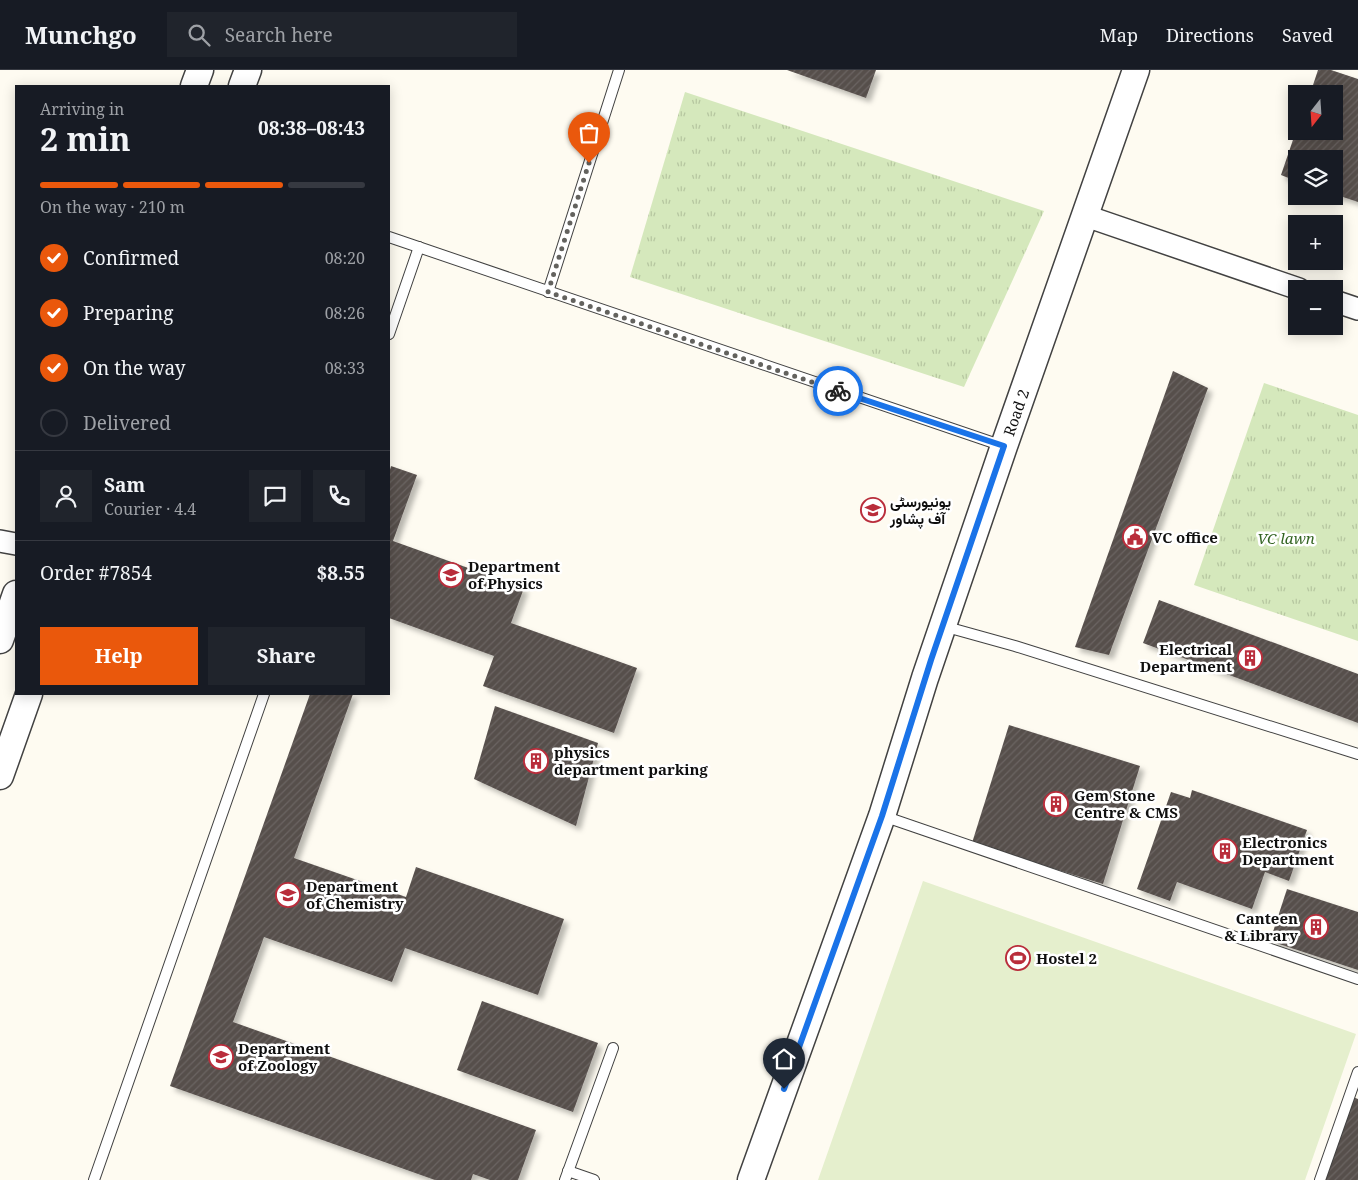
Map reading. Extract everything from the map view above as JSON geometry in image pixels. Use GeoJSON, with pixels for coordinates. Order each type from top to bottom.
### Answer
{"type":"FeatureCollection","features":[{"type":"Feature","properties":{"kind":"street"},"geometry":{"type":"LineString","coordinates":[[194,85],[200,70]]}},
{"type":"Feature","properties":{"kind":"street"},"geometry":{"type":"LineString","coordinates":[[242,85],[248,70]]}},
{"type":"Feature","properties":{"kind":"street","name":"Road 2"},"geometry":{"type":"LineString","coordinates":[[751,1180],[882,816],[943,626],[1004,446],[1136,70]]}},
{"type":"Feature","properties":{"kind":"street"},"geometry":{"type":"LineString","coordinates":[[1086,216],[1288,285]]}},
{"type":"Feature","properties":{"kind":"street"},"geometry":{"type":"LineString","coordinates":[[1343,304],[1358,309]]}},
{"type":"Feature","properties":{"kind":"street"},"geometry":{"type":"LineString","coordinates":[[0,542],[15,544]]}},
{"type":"Feature","properties":{"kind":"street"},"geometry":{"type":"LineString","coordinates":[[0,640],[15,597]]}},
{"type":"Feature","properties":{"kind":"street"},"geometry":{"type":"LineString","coordinates":[[0,776],[10,714],[28,695]]}},
{"type":"Feature","properties":{"kind":"lane"},"geometry":{"type":"LineString","coordinates":[[548,292],[619,70]]}},
{"type":"Feature","properties":{"kind":"lane"},"geometry":{"type":"LineString","coordinates":[[390,237],[1004,446]]}},
{"type":"Feature","properties":{"kind":"lane"},"geometry":{"type":"LineString","coordinates":[[390,331],[419,247]]}},
{"type":"Feature","properties":{"kind":"lane"},"geometry":{"type":"LineString","coordinates":[[943,626],[1015,646],[1358,754]]}},
{"type":"Feature","properties":{"kind":"lane"},"geometry":{"type":"LineString","coordinates":[[94,1180],[264,695]]}},
{"type":"Feature","properties":{"kind":"lane"},"geometry":{"type":"LineString","coordinates":[[882,816],[1358,979]]}},
{"type":"Feature","properties":{"kind":"lane"},"geometry":{"type":"LineString","coordinates":[[594,1180],[566,1176],[613,1048]]}},
{"type":"Feature","properties":{"kind":"lane"},"geometry":{"type":"LineString","coordinates":[[1320,1180],[1358,1072]]}},
{"type":"Feature","properties":{"kind":"green space"},"geometry":{"type":"Polygon","coordinates":[[[685,92],[1044,211],[964,387],[630,277],[685,92]]]}},
{"type":"Feature","properties":{"kind":"green space","name":"VC lawn"},"geometry":{"type":"Polygon","coordinates":[[[1264,383],[1358,415],[1358,641],[1194,585],[1264,383]]]}},
{"type":"Feature","properties":{"kind":"green space","name":"Hostel 2"},"geometry":{"type":"Polygon","coordinates":[[[923,881],[1356,1034],[1305,1180],[818,1180],[923,881]]]}},
{"type":"Feature","properties":{"kind":"building"},"geometry":{"type":"Polygon","coordinates":[[[787,70],[876,70],[866,98],[787,70]]]}},
{"type":"Feature","properties":{"kind":"building"},"geometry":{"type":"Polygon","coordinates":[[[1318,70],[1331,70],[1358,79],[1358,202],[1343,197],[1343,150],[1290,150],[1293,140],[1343,140],[1343,85],[1313,85],[1318,70]]]}},
{"type":"Feature","properties":{"kind":"building"},"geometry":{"type":"Polygon","coordinates":[[[1288,154],[1288,178],[1281,175],[1288,154]]]}},
{"type":"Feature","properties":{"kind":"building"},"geometry":{"type":"Polygon","coordinates":[[[1173,371],[1208,388],[1109,655],[1075,647],[1173,371]]]}},
{"type":"Feature","properties":{"kind":"building"},"geometry":{"type":"Polygon","coordinates":[[[391,466],[417,475],[393,541],[524,588],[511,623],[637,668],[614,733],[483,686],[494,656],[390,618],[391,466]]]}},
{"type":"Feature","properties":{"kind":"building","name":"Electrical Department"},"geometry":{"type":"Polygon","coordinates":[[[1159,600],[1358,674],[1358,723],[1143,643],[1159,600]]]}},
{"type":"Feature","properties":{"kind":"building"},"geometry":{"type":"Polygon","coordinates":[[[310,695],[353,695],[294,858],[406,897],[416,867],[564,919],[538,995],[405,948],[392,982],[264,937],[233,1022],[536,1130],[518,1180],[490,1180],[473,1174],[471,1180],[435,1180],[170,1086],[310,695]]]}},
{"type":"Feature","properties":{"kind":"building","name":"physics department parking"},"geometry":{"type":"Polygon","coordinates":[[[495,706],[598,743],[576,826],[474,779],[495,706]]]}},
{"type":"Feature","properties":{"kind":"building","name":"Gem Stone Centre & CMS"},"geometry":{"type":"Polygon","coordinates":[[[1009,725],[1140,766],[1103,884],[972,843],[1009,725]]]}},
{"type":"Feature","properties":{"kind":"building","name":"Electronics Department"},"geometry":{"type":"Polygon","coordinates":[[[1192,790],[1307,830],[1289,881],[1265,872],[1252,909],[1177,882],[1170,901],[1137,889],[1171,792],[1190,798],[1192,790]]]}},
{"type":"Feature","properties":{"kind":"building","name":"Canteen & Library"},"geometry":{"type":"Polygon","coordinates":[[[1287,889],[1358,912],[1358,970],[1270,941],[1287,889]]]}},
{"type":"Feature","properties":{"kind":"building"},"geometry":{"type":"Polygon","coordinates":[[[482,1001],[598,1043],[573,1112],[457,1070],[482,1001]]]}},
{"type":"Feature","properties":{"kind":"building"},"geometry":{"type":"Polygon","coordinates":[[[1353,1097],[1358,1099],[1358,1180],[1325,1180],[1353,1097]]]}},
{"type":"Feature","properties":{"kind":"way so far"},"geometry":{"type":"LineString","coordinates":[[589,163],[548,292],[838,391]]}},
{"type":"Feature","properties":{"kind":"place","name":"یونیورسٹی آف پشاور"},"geometry":{"type":"Point","coordinates":[873,510]}},
{"type":"Feature","properties":{"kind":"place","name":"VC office"},"geometry":{"type":"Point","coordinates":[1135,537]}},
{"type":"Feature","properties":{"kind":"place","name":"Department of Physics"},"geometry":{"type":"Point","coordinates":[451,575]}},
{"type":"Feature","properties":{"kind":"place","name":"Electrical Department"},"geometry":{"type":"Point","coordinates":[1250,658]}},
{"type":"Feature","properties":{"kind":"place","name":"physics department parking"},"geometry":{"type":"Point","coordinates":[536,761]}},
{"type":"Feature","properties":{"kind":"place","name":"Gem Stone Centre & CMS"},"geometry":{"type":"Point","coordinates":[1056,804]}},
{"type":"Feature","properties":{"kind":"place","name":"Electronics Department"},"geometry":{"type":"Point","coordinates":[1225,851]}},
{"type":"Feature","properties":{"kind":"place","name":"Department of Chemistry"},"geometry":{"type":"Point","coordinates":[288,895]}},
{"type":"Feature","properties":{"kind":"place","name":"Canteen & Library"},"geometry":{"type":"Point","coordinates":[1316,927]}},
{"type":"Feature","properties":{"kind":"place","name":"Hostel 2"},"geometry":{"type":"Point","coordinates":[1018,958]}},
{"type":"Feature","properties":{"kind":"place","name":"Department of Zoology"},"geometry":{"type":"Point","coordinates":[221,1057]}},
{"type":"Feature","properties":{"kind":"route"},"geometry":{"type":"LineString","coordinates":[[784,1089],[882,816],[931,660],[1004,446],[838,391]]}}]}
